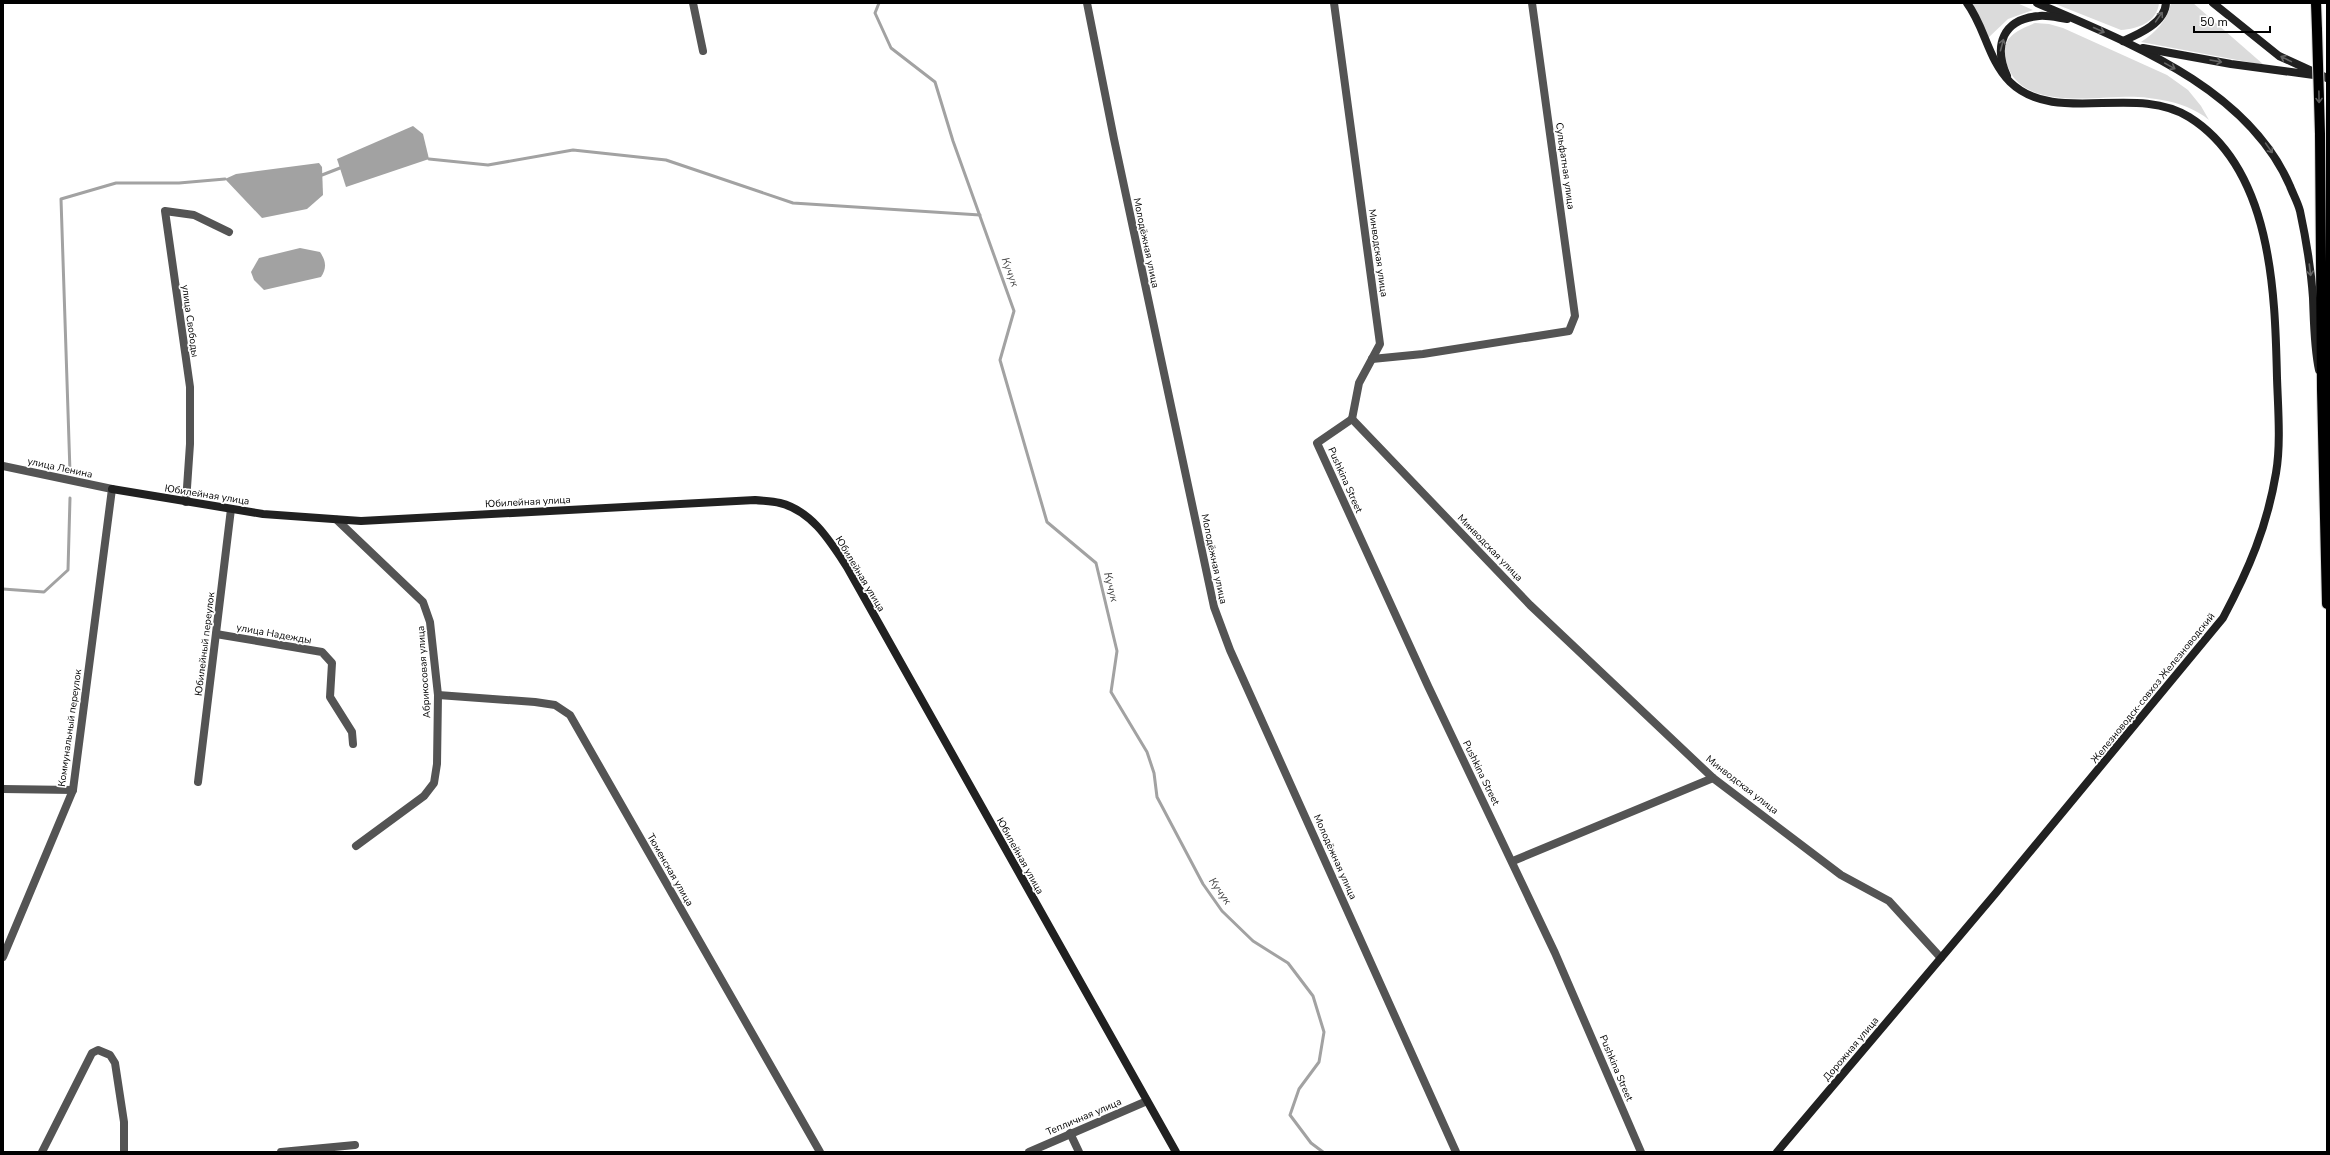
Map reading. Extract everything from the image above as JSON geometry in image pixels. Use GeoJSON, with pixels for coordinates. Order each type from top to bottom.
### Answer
{"type":"FeatureCollection","features":[{"type":"Feature","properties":{"kind":"main road"},"geometry":{"type":"LineString","coordinates":[[2316,3],[2320,134],[2322,390],[2327,604]]}},
{"type":"Feature","properties":{"kind":"street"},"geometry":{"type":"LineString","coordinates":[[693,3],[702,51]]}},
{"type":"Feature","properties":{"kind":"street","name":"Молодёжная улица"},"geometry":{"type":"LineString","coordinates":[[1087,3],[1116,147],[1214,607],[1234,657],[1456,1152]]}},
{"type":"Feature","properties":{"kind":"street","name":"Минводская улица"},"geometry":{"type":"LineString","coordinates":[[1334,3],[1380,344],[1359,383],[1352,419],[1530,605],[1713,778],[1842,875],[1889,901],[1941,958]]}},
{"type":"Feature","properties":{"kind":"street","name":"Сульфатная улица"},"geometry":{"type":"LineString","coordinates":[[1372,359],[1423,354],[1569,331],[1575,316],[1532,3]]}},
{"type":"Feature","properties":{"kind":"street","name":"Железноводск-совхоз Железноводский"},"geometry":{"type":"LineString","coordinates":[[1941,958],[2223,618],[2248,571],[2267,519],[2277,470],[2278,411],[2274,298],[2267,248],[2257,210],[2240,172],[2217,140],[2190,118],[2168,106],[2136,102],[2053,102],[2023,93],[1999,70],[1967,3]]}},
{"type":"Feature","properties":{"kind":"street"},"geometry":{"type":"LineString","coordinates":[[2037,3],[2136,47],[2193,79],[2231,109],[2264,141],[2280,163],[2300,209],[2308,252],[2316,355],[2322,390]]}},
{"type":"Feature","properties":{"kind":"street"},"geometry":{"type":"LineString","coordinates":[[2123,41],[2140,33],[2156,22],[2166,7],[2166,3]]}},
{"type":"Feature","properties":{"kind":"street"},"geometry":{"type":"LineString","coordinates":[[2213,3],[2279,56],[2324,77]]}},
{"type":"Feature","properties":{"kind":"street"},"geometry":{"type":"LineString","coordinates":[[2010,82],[2000,54],[2001,43],[2008,29],[2023,20],[2040,16],[2076,20]]}},
{"type":"Feature","properties":{"kind":"street"},"geometry":{"type":"LineString","coordinates":[[2136,47],[2231,64],[2324,77]]}},
{"type":"Feature","properties":{"kind":"street","name":"улица Свободы"},"geometry":{"type":"LineString","coordinates":[[186,502],[190,444],[190,387],[164,212],[194,215],[229,232]]}},
{"type":"Feature","properties":{"kind":"street","name":"Pushkina Street"},"geometry":{"type":"LineString","coordinates":[[1352,419],[1317,443],[1428,686],[1513,861],[1555,953],[1641,1152]]}},
{"type":"Feature","properties":{"kind":"street","name":"улица Ленина"},"geometry":{"type":"LineString","coordinates":[[3,466],[112,489]]}},
{"type":"Feature","properties":{"kind":"street","name":"Юбилейная улица"},"geometry":{"type":"LineString","coordinates":[[112,489],[263,514],[361,521],[755,500],[780,503],[800,511],[816,524],[847,567],[1176,1152]]}},
{"type":"Feature","properties":{"kind":"street","name":"Коммунальный переулок"},"geometry":{"type":"LineString","coordinates":[[3,958],[73,790],[112,489]]}},
{"type":"Feature","properties":{"kind":"street","name":"Юбилейный переулок"},"geometry":{"type":"LineString","coordinates":[[198,782],[231,509]]}},
{"type":"Feature","properties":{"kind":"street","name":"Абрикосовая улица"},"geometry":{"type":"LineString","coordinates":[[337,520],[422,602],[430,622],[438,695],[438,764],[434,783],[424,796],[356,846]]}},
{"type":"Feature","properties":{"kind":"street","name":"улица Надежды"},"geometry":{"type":"LineString","coordinates":[[216,634],[322,652],[332,663],[330,697],[352,732],[353,744]]}},
{"type":"Feature","properties":{"kind":"street","name":"Тюменская улица"},"geometry":{"type":"LineString","coordinates":[[438,695],[555,705],[570,715],[820,1152]]}},
{"type":"Feature","properties":{"kind":"street"},"geometry":{"type":"LineString","coordinates":[[1513,861],[1713,778]]}},
{"type":"Feature","properties":{"kind":"street"},"geometry":{"type":"LineString","coordinates":[[3,789],[73,790]]}},
{"type":"Feature","properties":{"kind":"street","name":"Дорожная улица"},"geometry":{"type":"LineString","coordinates":[[1777,1152],[1941,958]]}},
{"type":"Feature","properties":{"kind":"street"},"geometry":{"type":"LineString","coordinates":[[42,1152],[92,1053],[98,1050],[110,1055],[115,1063],[124,1122],[124,1152]]}},
{"type":"Feature","properties":{"kind":"street","name":"Тепличная улица"},"geometry":{"type":"LineString","coordinates":[[1029,1152],[1147,1101]]}},
{"type":"Feature","properties":{"kind":"street"},"geometry":{"type":"LineString","coordinates":[[1070,1133],[1079,1152]]}},
{"type":"Feature","properties":{"kind":"street"},"geometry":{"type":"LineString","coordinates":[[281,1152],[355,1145]]}},
{"type":"Feature","properties":{"kind":"shaded area"},"geometry":{"type":"Polygon","coordinates":[[[1972,3],[2017,3],[2033,10],[2008,19],[1988,38],[1972,3]]]}},
{"type":"Feature","properties":{"kind":"shaded area"},"geometry":{"type":"Polygon","coordinates":[[[2053,3],[2159,3],[2155,15],[2151,20],[2134,28],[2121,30],[2053,3]]]}},
{"type":"Feature","properties":{"kind":"shaded area"},"geometry":{"type":"Polygon","coordinates":[[[2171,3],[2193,3],[2264,65],[2141,42],[2164,21],[2171,3]]]}},
{"type":"Feature","properties":{"kind":"shaded area"},"geometry":{"type":"Polygon","coordinates":[[[2035,23],[2049,24],[2063,28],[2167,75],[2188,90],[2201,106],[2209,120],[2187,107],[2162,100],[2138,97],[2052,97],[2036,93],[2023,86],[2012,75],[2009,69],[2005,59],[2005,49],[2008,39],[2016,32],[2035,23]]]}},
{"type":"Feature","properties":{"kind":"shaded area"},"geometry":{"type":"Polygon","coordinates":[[[413,126],[423,134],[429,159],[346,187],[337,159],[413,126]]]}},
{"type":"Feature","properties":{"kind":"shaded area"},"geometry":{"type":"Polygon","coordinates":[[[319,163],[322,167],[323,195],[307,209],[262,218],[225,179],[236,174],[319,163]]]}},
{"type":"Feature","properties":{"kind":"shaded area"},"geometry":{"type":"Polygon","coordinates":[[[300,248],[320,252],[324,258],[325,264],[321,277],[264,290],[254,280],[251,272],[259,258],[300,248]]]}},
{"type":"Feature","properties":{"kind":"waterway","name":"Кучук"},"geometry":{"type":"LineString","coordinates":[[879,3],[875,13],[891,48],[935,82],[953,141],[1014,311],[1000,360],[1047,522],[1096,563],[1117,651],[1111,692],[1147,752],[1154,773],[1157,797],[1203,884],[1222,911],[1253,941],[1288,963],[1313,996],[1324,1032],[1319,1062],[1299,1089],[1290,1115],[1311,1143],[1323,1152]]}},
{"type":"Feature","properties":{"kind":"waterway"},"geometry":{"type":"LineString","coordinates":[[429,159],[488,165],[573,150],[666,160],[793,203],[980,215]]}},
{"type":"Feature","properties":{"kind":"waterway"},"geometry":{"type":"LineString","coordinates":[[322,175],[340,168]]}},
{"type":"Feature","properties":{"kind":"waterway"},"geometry":{"type":"LineString","coordinates":[[70,472],[61,199],[116,183],[179,183],[225,179]]}},
{"type":"Feature","properties":{"kind":"waterway"},"geometry":{"type":"LineString","coordinates":[[3,589],[44,592],[68,570],[70,498]]}}]}
